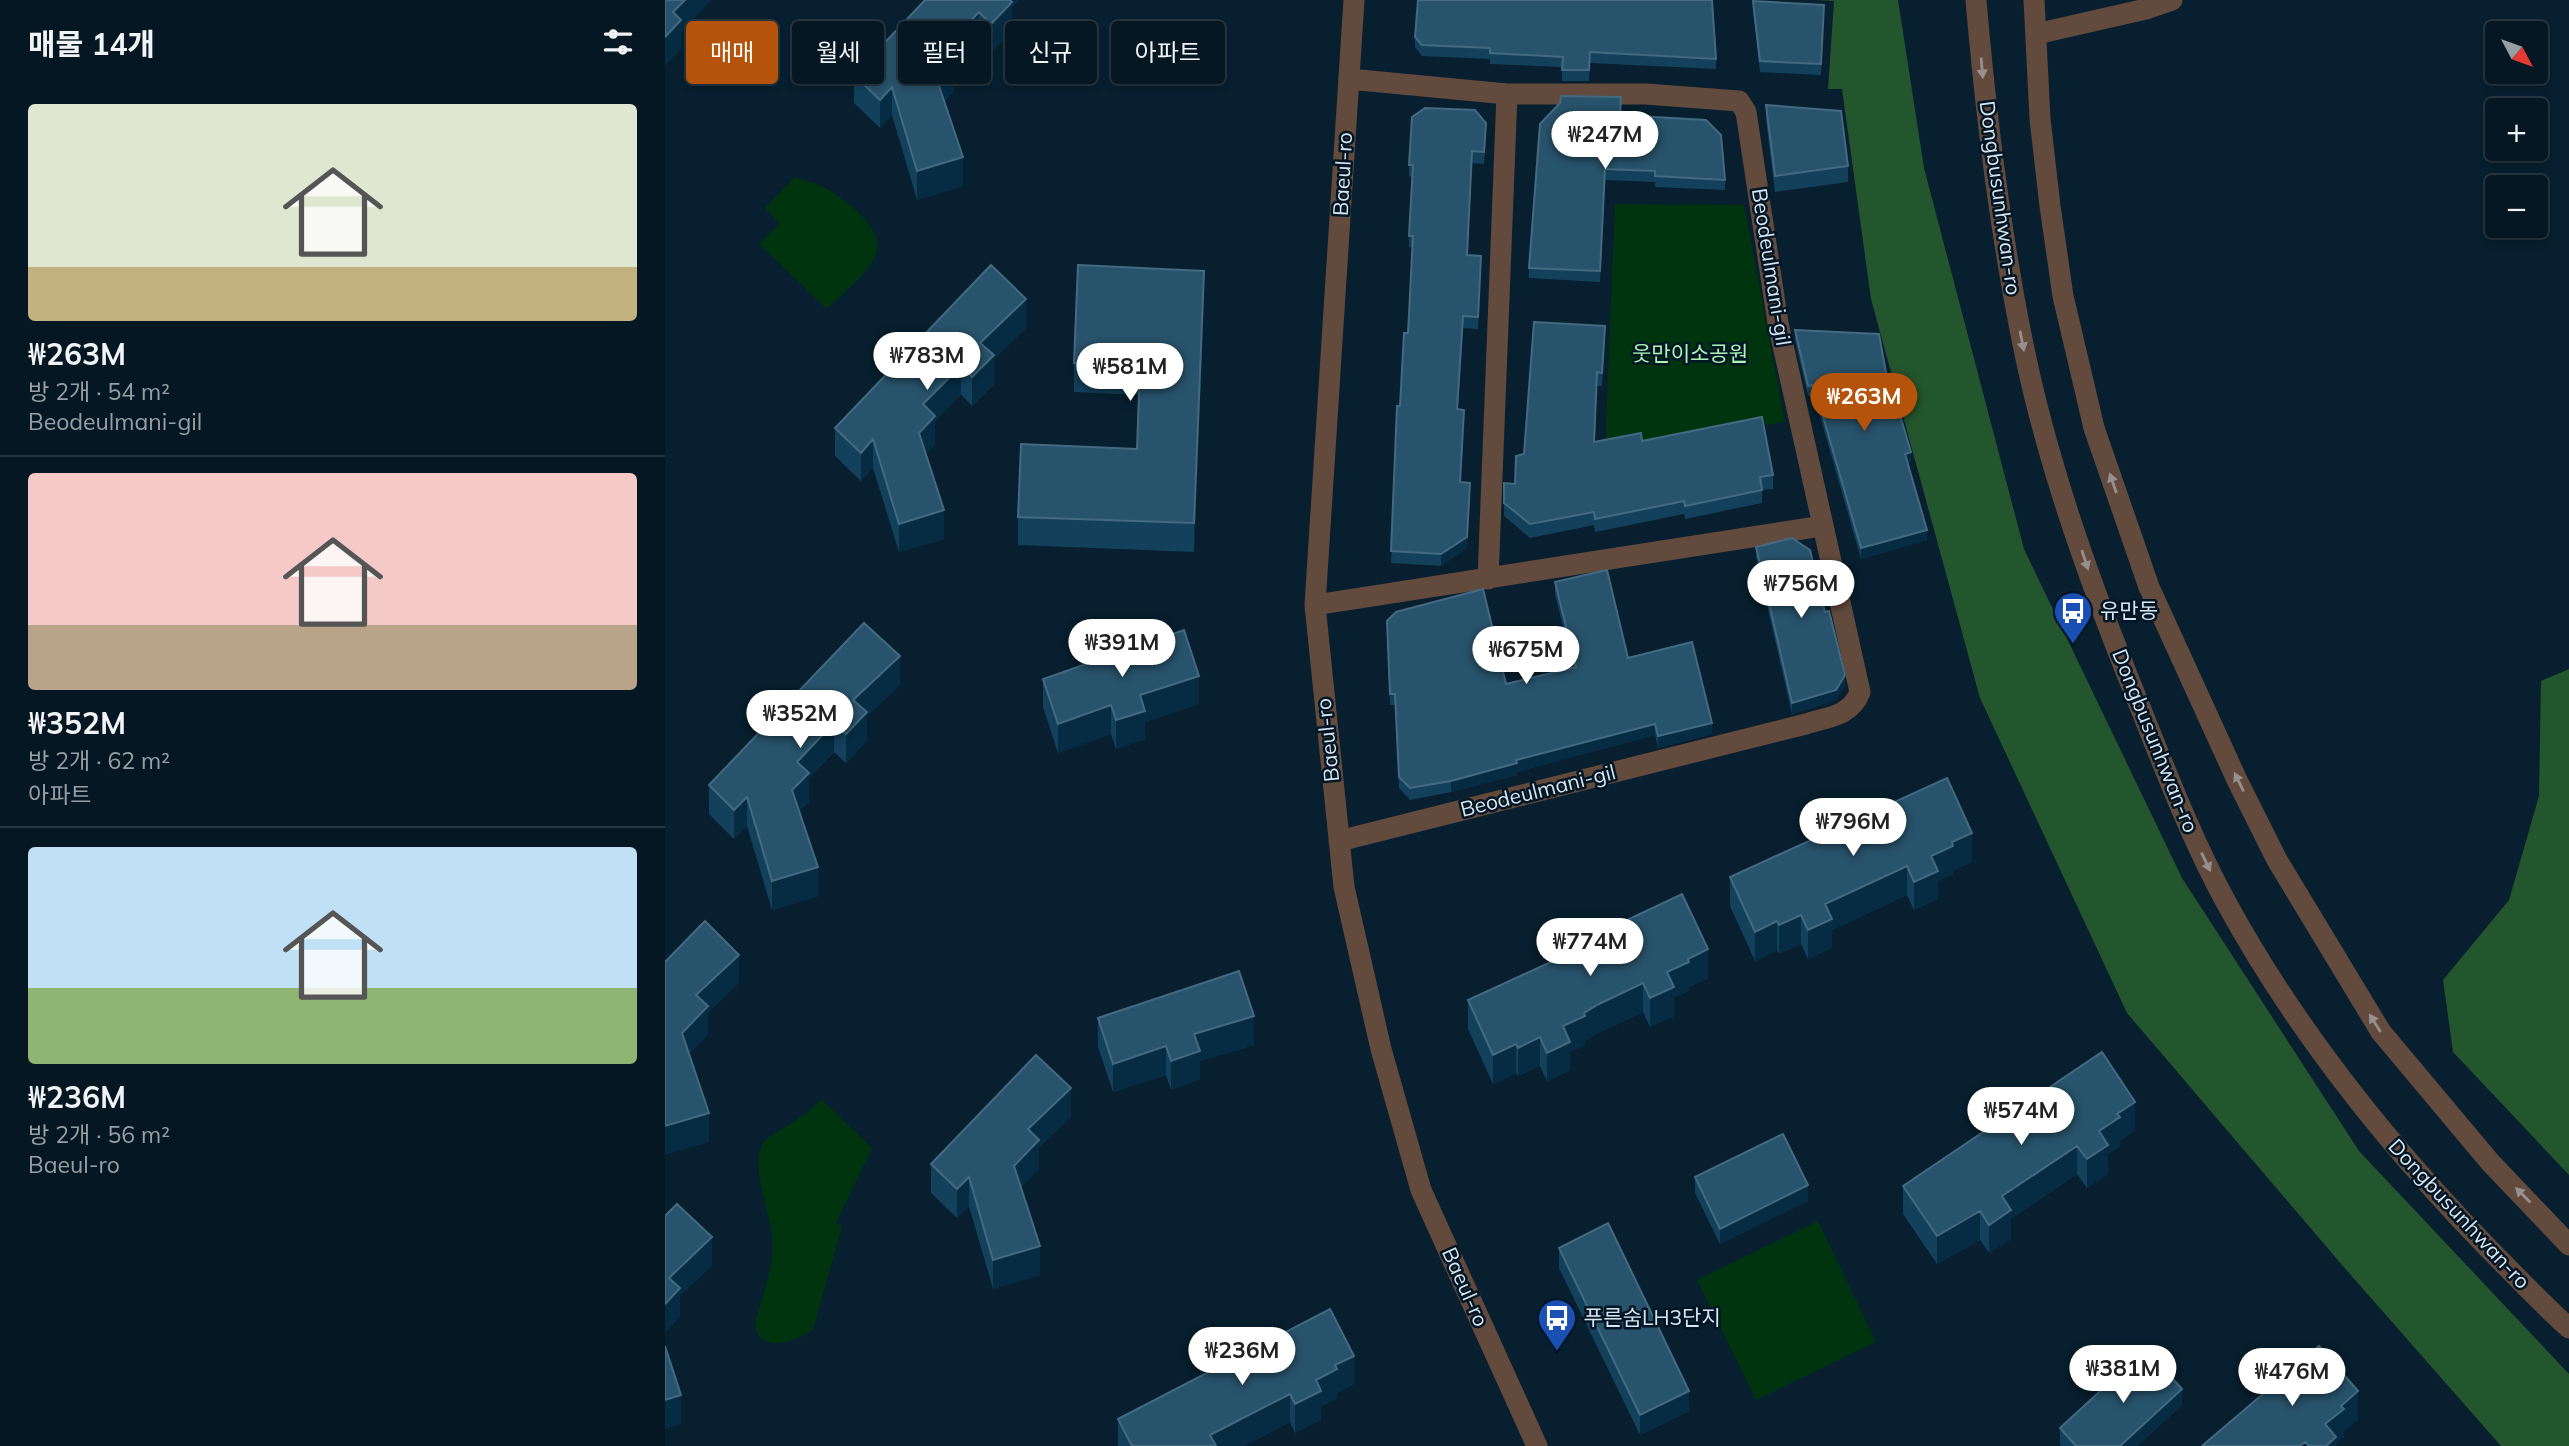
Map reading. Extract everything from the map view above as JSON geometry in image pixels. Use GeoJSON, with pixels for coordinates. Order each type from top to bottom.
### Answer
{"type":"FeatureCollection","features":[{"type":"Feature","properties":{"kind":"street","name":"Baeul-ro"},"geometry":{"type":"LineString","coordinates":[[1354,0],[1315,605],[1344,887],[1381,1049],[1421,1190],[1537,1446]]}},
{"type":"Feature","properties":{"kind":"street","name":"Dongbusunhwan-ro"},"geometry":{"type":"LineString","coordinates":[[1976,0],[1987,128],[2001,224],[2024,351],[2045,438],[2099,605],[2184,817],[2227,904],[2278,987],[2337,1072],[2438,1197],[2569,1328]]}},
{"type":"Feature","properties":{"kind":"street"},"geometry":{"type":"LineString","coordinates":[[2034,0],[2040,119],[2063,296],[2094,428],[2149,587],[2237,780],[2277,860],[2381,1032],[2490,1162],[2569,1245]]}},
{"type":"Feature","properties":{"kind":"street"},"geometry":{"type":"LineString","coordinates":[[2036,33],[2146,9],[2172,0]]}},
{"type":"Feature","properties":{"kind":"street","name":"Beodeulmani-gil"},"geometry":{"type":"LineString","coordinates":[[1339,841],[1806,724],[1846,711],[1855,705],[1860,692],[1778,323],[1747,112],[1739,101],[1646,94],[1507,94],[1349,79]]}},
{"type":"Feature","properties":{"kind":"street"},"geometry":{"type":"LineString","coordinates":[[1488,579],[1507,94]]}},
{"type":"Feature","properties":{"kind":"street"},"geometry":{"type":"LineString","coordinates":[[1315,605],[1822,526]]}},
{"type":"Feature","properties":{"kind":"green space"},"geometry":{"type":"Polygon","coordinates":[[[1816,0],[1898,0],[1924,168],[2024,549],[2182,878],[2359,1151],[2569,1374],[2569,1446],[2501,1446],[2127,1013],[1980,698],[1871,299],[1842,89],[1828,89],[1834,1],[1816,0]]]}},
{"type":"Feature","properties":{"kind":"green space"},"geometry":{"type":"Polygon","coordinates":[[[795,177],[821,186],[849,204],[874,232],[877,242],[877,252],[869,266],[827,309],[759,244],[780,223],[765,208],[795,177]]]}},
{"type":"Feature","properties":{"kind":"green space","name":"웃만이소공원"},"geometry":{"type":"Polygon","coordinates":[[[1615,204],[1744,205],[1785,422],[1605,449],[1615,204]]]}},
{"type":"Feature","properties":{"kind":"green space"},"geometry":{"type":"Polygon","coordinates":[[[2569,669],[2569,1175],[2453,1052],[2443,980],[2509,900],[2539,796],[2541,681],[2569,669]]]}},
{"type":"Feature","properties":{"kind":"green space"},"geometry":{"type":"Polygon","coordinates":[[[821,1099],[872,1148],[836,1223],[842,1226],[813,1330],[788,1341],[770,1342],[763,1340],[758,1334],[755,1324],[770,1270],[772,1248],[759,1174],[760,1149],[765,1140],[807,1113],[821,1099]]]}},
{"type":"Feature","properties":{"kind":"green space"},"geometry":{"type":"Polygon","coordinates":[[[1818,1221],[1876,1342],[1756,1400],[1697,1280],[1818,1221]]]}},
{"type":"Feature","properties":{"kind":"building"},"geometry":{"type":"Polygon","coordinates":[[[665,0],[685,0],[673,12],[681,20],[665,37],[665,0]]]}},
{"type":"Feature","properties":{"kind":"building"},"geometry":{"type":"Polygon","coordinates":[[[925,0],[1012,2],[991,24],[991,21],[979,12],[970,21],[905,21],[925,0]]]}},
{"type":"Feature","properties":{"kind":"building"},"geometry":{"type":"Polygon","coordinates":[[[1418,0],[1712,0],[1716,59],[1590,52],[1589,70],[1562,70],[1563,57],[1490,53],[1490,48],[1422,45],[1415,37],[1418,0]]]}},
{"type":"Feature","properties":{"kind":"building"},"geometry":{"type":"Polygon","coordinates":[[[1753,1],[1824,5],[1821,64],[1760,61],[1753,1]]]}},
{"type":"Feature","properties":{"kind":"building"},"geometry":{"type":"Polygon","coordinates":[[[898,29],[898,84],[938,84],[963,157],[917,171],[892,87],[880,100],[863,84],[884,84],[884,43],[898,29]]]}},
{"type":"Feature","properties":{"kind":"building"},"geometry":{"type":"Polygon","coordinates":[[[1561,96],[1621,97],[1620,115],[1706,120],[1721,135],[1725,180],[1655,176],[1655,171],[1605,169],[1600,271],[1529,268],[1540,124],[1560,103],[1561,96]]]}},
{"type":"Feature","properties":{"kind":"building"},"geometry":{"type":"Polygon","coordinates":[[[1766,105],[1841,111],[1848,166],[1775,176],[1766,105]]]}},
{"type":"Feature","properties":{"kind":"building"},"geometry":{"type":"Polygon","coordinates":[[[1425,108],[1475,110],[1486,123],[1484,152],[1472,151],[1467,255],[1481,256],[1478,317],[1463,316],[1457,409],[1464,410],[1460,482],[1470,483],[1467,537],[1441,554],[1391,551],[1397,406],[1400,406],[1404,333],[1408,333],[1413,236],[1409,236],[1413,165],[1409,165],[1412,117],[1425,108]]]}},
{"type":"Feature","properties":{"kind":"building"},"geometry":{"type":"Polygon","coordinates":[[[991,265],[1026,299],[980,343],[994,355],[972,377],[961,366],[923,404],[935,416],[919,433],[944,510],[899,524],[873,439],[861,453],[835,428],[991,265]]]}},
{"type":"Feature","properties":{"kind":"building"},"geometry":{"type":"Polygon","coordinates":[[[1078,265],[1204,271],[1194,523],[1018,517],[1021,444],[1137,449],[1140,366],[1074,363],[1078,265]]]}},
{"type":"Feature","properties":{"kind":"building"},"geometry":{"type":"Polygon","coordinates":[[[1534,322],[1605,326],[1602,373],[1597,372],[1594,442],[1641,433],[1642,441],[1762,417],[1773,475],[1760,477],[1762,490],[1685,506],[1684,501],[1595,519],[1594,512],[1530,524],[1504,503],[1504,483],[1515,484],[1516,456],[1524,454],[1534,322]]]}},
{"type":"Feature","properties":{"kind":"building"},"geometry":{"type":"Polygon","coordinates":[[[1795,330],[1879,334],[1892,406],[1897,405],[1911,452],[1905,454],[1927,530],[1861,548],[1814,385],[1808,386],[1795,330]]]}},
{"type":"Feature","properties":{"kind":"building"},"geometry":{"type":"Polygon","coordinates":[[[1792,538],[1810,550],[1825,612],[1829,611],[1845,675],[1836,690],[1792,703],[1756,547],[1792,538]]]}},
{"type":"Feature","properties":{"kind":"building"},"geometry":{"type":"Polygon","coordinates":[[[1607,570],[1628,658],[1692,642],[1712,723],[1658,736],[1655,724],[1516,760],[1517,763],[1451,781],[1410,788],[1399,777],[1395,694],[1390,694],[1387,621],[1396,612],[1483,589],[1506,684],[1576,667],[1555,582],[1607,570]]]}},
{"type":"Feature","properties":{"kind":"building"},"geometry":{"type":"Polygon","coordinates":[[[864,623],[900,656],[853,700],[867,712],[846,734],[834,723],[797,762],[809,773],[792,790],[818,867],[772,881],[747,797],[734,810],[709,785],[864,623]]]}},
{"type":"Feature","properties":{"kind":"building"},"geometry":{"type":"Polygon","coordinates":[[[1184,630],[1199,676],[1140,695],[1145,711],[1116,720],[1111,705],[1058,724],[1043,679],[1184,630]]]}},
{"type":"Feature","properties":{"kind":"building"},"geometry":{"type":"Polygon","coordinates":[[[1947,778],[1972,833],[1931,856],[1938,871],[1914,882],[1907,866],[1825,904],[1832,919],[1808,930],[1801,915],[1779,925],[1777,921],[1755,932],[1730,877],[1947,778]]]}},
{"type":"Feature","properties":{"kind":"building"},"geometry":{"type":"Polygon","coordinates":[[[1682,894],[1708,949],[1667,972],[1674,987],[1650,998],[1643,983],[1599,1004],[1584,1013],[1585,1016],[1563,1026],[1570,1042],[1547,1053],[1540,1037],[1518,1048],[1516,1044],[1493,1055],[1468,1000],[1575,951],[1572,946],[1682,894]]]}},
{"type":"Feature","properties":{"kind":"building"},"geometry":{"type":"Polygon","coordinates":[[[705,921],[739,955],[696,995],[708,1006],[682,1033],[709,1113],[665,1126],[665,962],[705,921]]]}},
{"type":"Feature","properties":{"kind":"building"},"geometry":{"type":"Polygon","coordinates":[[[1239,971],[1254,1016],[1194,1034],[1200,1051],[1171,1061],[1166,1046],[1113,1064],[1098,1018],[1239,971]]]}},
{"type":"Feature","properties":{"kind":"building"},"geometry":{"type":"Polygon","coordinates":[[[2102,1052],[2135,1102],[2117,1114],[2120,1117],[2099,1131],[2108,1145],[2087,1159],[2077,1146],[2002,1196],[2011,1210],[1989,1225],[1980,1211],[1937,1236],[1903,1186],[2102,1052]]]}},
{"type":"Feature","properties":{"kind":"building"},"geometry":{"type":"Polygon","coordinates":[[[1036,1055],[1071,1088],[1028,1129],[1039,1140],[1014,1166],[1040,1246],[993,1260],[969,1177],[957,1189],[931,1164],[1036,1055]]]}},
{"type":"Feature","properties":{"kind":"building"},"geometry":{"type":"Polygon","coordinates":[[[1783,1134],[1808,1185],[1720,1229],[1695,1177],[1783,1134]]]}},
{"type":"Feature","properties":{"kind":"building"},"geometry":{"type":"Polygon","coordinates":[[[677,1204],[712,1237],[669,1278],[680,1288],[665,1304],[665,1216],[677,1204]]]}},
{"type":"Feature","properties":{"kind":"building"},"geometry":{"type":"Polygon","coordinates":[[[1608,1223],[1689,1391],[1640,1415],[1559,1248],[1608,1223]]]}},
{"type":"Feature","properties":{"kind":"building"},"geometry":{"type":"Polygon","coordinates":[[[1330,1309],[1354,1356],[1335,1365],[1337,1369],[1316,1380],[1321,1391],[1295,1404],[1290,1394],[1210,1435],[1216,1446],[1132,1446],[1118,1419],[1330,1309]]]}},
{"type":"Feature","properties":{"kind":"building"},"geometry":{"type":"Polygon","coordinates":[[[665,1346],[681,1395],[665,1400],[665,1346]]]}},
{"type":"Feature","properties":{"kind":"building"},"geometry":{"type":"Polygon","coordinates":[[[2319,1346],[2358,1391],[2341,1406],[2344,1409],[2325,1424],[2336,1437],[2326,1446],[2309,1446],[2305,1442],[2300,1446],[2202,1446],[2319,1346]]]}},
{"type":"Feature","properties":{"kind":"building"},"geometry":{"type":"Polygon","coordinates":[[[2146,1349],[2182,1389],[2120,1446],[2076,1446],[2060,1428],[2146,1349]]]}},
{"type":"Feature","properties":{"kind":"place","name":"유만동"},"geometry":{"type":"Point","coordinates":[2073,645]}},
{"type":"Feature","properties":{"kind":"place","name":"푸른숨LH3단지"},"geometry":{"type":"Point","coordinates":[1557,1352]}}]}
